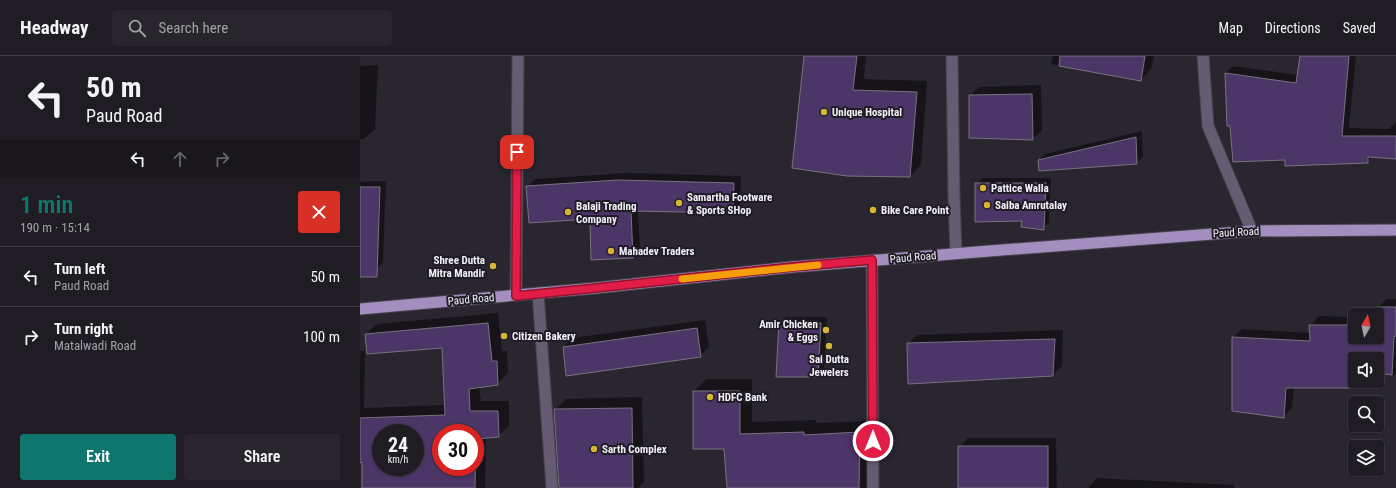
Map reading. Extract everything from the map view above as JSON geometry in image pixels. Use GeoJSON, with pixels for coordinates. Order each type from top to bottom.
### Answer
{"type":"FeatureCollection","features":[{"type":"Feature","properties":{"kind":"main road","name":"Paud Road"},"geometry":{"type":"LineString","coordinates":[[360,309],[538,294],[792,267],[956,253],[1252,231],[1396,230]]}},
{"type":"Feature","properties":{"kind":"street"},"geometry":{"type":"LineString","coordinates":[[516,296],[518,56]]}},
{"type":"Feature","properties":{"kind":"street"},"geometry":{"type":"LineString","coordinates":[[952,56],[956,253]]}},
{"type":"Feature","properties":{"kind":"street"},"geometry":{"type":"LineString","coordinates":[[1203,56],[1208,126],[1252,231]]}},
{"type":"Feature","properties":{"kind":"street"},"geometry":{"type":"LineString","coordinates":[[872,260],[873,488]]}},
{"type":"Feature","properties":{"kind":"street"},"geometry":{"type":"LineString","coordinates":[[538,294],[552,488]]}},
{"type":"Feature","properties":{"kind":"building"},"geometry":{"type":"Polygon","coordinates":[[[804,56],[857,56],[853,90],[917,92],[910,177],[847,176],[792,168],[804,56]]]}},
{"type":"Feature","properties":{"kind":"building"},"geometry":{"type":"Polygon","coordinates":[[[1060,56],[1145,56],[1141,81],[1059,66],[1060,56]]]}},
{"type":"Feature","properties":{"kind":"building"},"geometry":{"type":"Polygon","coordinates":[[[1300,56],[1349,56],[1342,136],[1396,136],[1396,159],[1368,157],[1368,163],[1285,166],[1285,160],[1233,162],[1230,126],[1227,126],[1225,73],[1296,83],[1300,56]]]}},
{"type":"Feature","properties":{"kind":"building"},"geometry":{"type":"Polygon","coordinates":[[[1032,94],[1033,140],[969,138],[969,95],[1032,94]]]}},
{"type":"Feature","properties":{"kind":"building"},"geometry":{"type":"Polygon","coordinates":[[[1136,137],[1137,164],[1039,171],[1038,160],[1136,137]]]}},
{"type":"Feature","properties":{"kind":"building"},"geometry":{"type":"Polygon","coordinates":[[[618,180],[734,183],[733,213],[631,211],[633,258],[591,260],[590,219],[529,223],[526,186],[618,180]]]}},
{"type":"Feature","properties":{"kind":"building"},"geometry":{"type":"Polygon","coordinates":[[[975,183],[1046,183],[1044,230],[1021,227],[1022,221],[975,222],[975,183]]]}},
{"type":"Feature","properties":{"kind":"building"},"geometry":{"type":"Polygon","coordinates":[[[360,187],[380,187],[377,277],[360,277],[360,187]]]}},
{"type":"Feature","properties":{"kind":"building"},"geometry":{"type":"Polygon","coordinates":[[[1396,307],[1396,336],[1394,337],[1392,375],[1384,374],[1384,352],[1348,352],[1348,388],[1286,388],[1284,418],[1232,411],[1232,337],[1310,341],[1309,325],[1348,325],[1348,344],[1384,344],[1384,308],[1377,308],[1396,307]]]}},
{"type":"Feature","properties":{"kind":"building"},"geometry":{"type":"Polygon","coordinates":[[[779,322],[821,323],[818,377],[776,377],[779,322]]]}},
{"type":"Feature","properties":{"kind":"building"},"geometry":{"type":"Polygon","coordinates":[[[488,323],[492,361],[497,361],[498,385],[469,389],[470,411],[498,411],[499,437],[484,438],[484,424],[432,424],[432,476],[475,476],[475,488],[362,488],[362,462],[360,463],[360,418],[445,415],[442,348],[367,354],[365,334],[488,323]]]}},
{"type":"Feature","properties":{"kind":"building"},"geometry":{"type":"Polygon","coordinates":[[[697,328],[701,357],[566,376],[563,347],[697,328]]]}},
{"type":"Feature","properties":{"kind":"building"},"geometry":{"type":"Polygon","coordinates":[[[1055,339],[1053,376],[908,384],[907,343],[1055,339]]]}},
{"type":"Feature","properties":{"kind":"building"},"geometry":{"type":"Polygon","coordinates":[[[693,391],[740,391],[740,434],[804,432],[804,435],[860,432],[859,488],[727,488],[724,449],[693,449],[693,391]]]}},
{"type":"Feature","properties":{"kind":"building","name":"Sarth Complex"},"geometry":{"type":"Polygon","coordinates":[[[632,408],[633,488],[559,488],[554,409],[632,408]]]}},
{"type":"Feature","properties":{"kind":"building"},"geometry":{"type":"Polygon","coordinates":[[[958,446],[1048,446],[1048,488],[958,488],[958,446]]]}},
{"type":"Feature","properties":{"kind":"slow traffic"},"geometry":{"type":"LineString","coordinates":[[682,279],[818,265]]}},
{"type":"Feature","properties":{"kind":"place","name":"Unique Hospital"},"geometry":{"type":"Point","coordinates":[824,112]}},
{"type":"Feature","properties":{"kind":"place","name":"Pattice Walla"},"geometry":{"type":"Point","coordinates":[983,188]}},
{"type":"Feature","properties":{"kind":"place","name":"Samartha Footware & Sports SHop"},"geometry":{"type":"Point","coordinates":[679,203]}},
{"type":"Feature","properties":{"kind":"place","name":"Saiba Amrutalay"},"geometry":{"type":"Point","coordinates":[987,205]}},
{"type":"Feature","properties":{"kind":"place","name":"Bike Care Point"},"geometry":{"type":"Point","coordinates":[873,210]}},
{"type":"Feature","properties":{"kind":"place","name":"Balaji Trading Company"},"geometry":{"type":"Point","coordinates":[568,212]}},
{"type":"Feature","properties":{"kind":"place","name":"Mahadev Traders"},"geometry":{"type":"Point","coordinates":[611,251]}},
{"type":"Feature","properties":{"kind":"place","name":"Shree Dutta Mitra Mandir"},"geometry":{"type":"Point","coordinates":[493,266]}},
{"type":"Feature","properties":{"kind":"place","name":"Amir Chicken & Eggs"},"geometry":{"type":"Point","coordinates":[826,330]}},
{"type":"Feature","properties":{"kind":"place","name":"Citizen Bakery"},"geometry":{"type":"Point","coordinates":[504,336]}},
{"type":"Feature","properties":{"kind":"place","name":"Sai Dutta Jewelers"},"geometry":{"type":"Point","coordinates":[829,346]}},
{"type":"Feature","properties":{"kind":"place","name":"HDFC Bank"},"geometry":{"type":"Point","coordinates":[710,397]}},
{"type":"Feature","properties":{"kind":"place","name":"Sarth Complex"},"geometry":{"type":"Point","coordinates":[594,449]}},
{"type":"Feature","properties":{"kind":"route"},"geometry":{"type":"LineString","coordinates":[[517,152],[516,296],[872,260],[873,441]]}}]}
